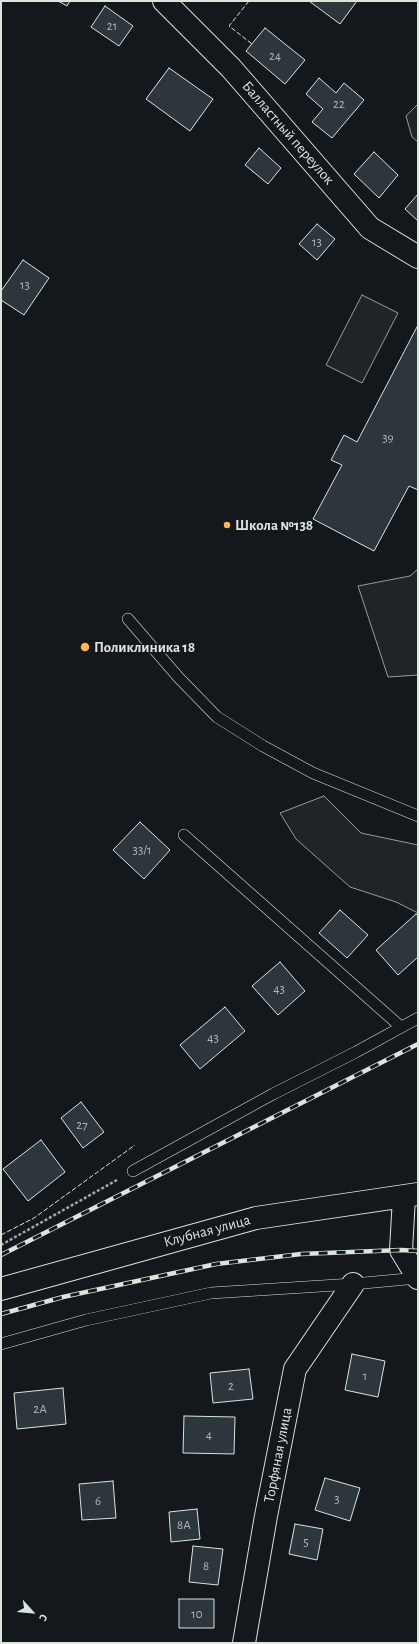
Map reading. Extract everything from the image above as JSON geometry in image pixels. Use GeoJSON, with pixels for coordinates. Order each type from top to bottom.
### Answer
{"type":"FeatureCollection","features":[{"type":"Feature","properties":{"kind":"street","name":"Балластный переулок"},"geometry":{"type":"LineString","coordinates":[[164,1],[231,68],[370,228],[418,256]]}},
{"type":"Feature","properties":{"kind":"street"},"geometry":{"type":"LineString","coordinates":[[411,1195],[401,1250],[418,1278]]}},
{"type":"Feature","properties":{"kind":"street","name":"Клубная улица"},"geometry":{"type":"LineString","coordinates":[[1,1289],[256,1218],[411,1195]]}},
{"type":"Feature","properties":{"kind":"street","name":"Торфяная улица"},"geometry":{"type":"LineString","coordinates":[[244,1643],[266,1516],[295,1369],[353,1284]]}},
{"type":"Feature","properties":{"kind":"lane"},"geometry":{"type":"LineString","coordinates":[[128,619],[179,678],[217,717],[263,746],[313,773],[418,816]]}},
{"type":"Feature","properties":{"kind":"lane"},"geometry":{"type":"LineString","coordinates":[[184,835],[401,1027]]}},
{"type":"Feature","properties":{"kind":"lane"},"geometry":{"type":"LineString","coordinates":[[133,1171],[273,1094],[356,1052],[418,1018]]}},
{"type":"Feature","properties":{"kind":"lane"},"geometry":{"type":"LineString","coordinates":[[1,1344],[86,1320],[212,1293],[353,1284],[418,1278]]}},
{"type":"Feature","properties":{"kind":"path"},"geometry":{"type":"LineString","coordinates":[[1,1245],[133,1171]]}},
{"type":"Feature","properties":{"kind":"shaded area"},"geometry":{"type":"Polygon","coordinates":[[[418,104],[418,142],[412,137],[406,116],[418,104]]]}},
{"type":"Feature","properties":{"kind":"shaded area"},"geometry":{"type":"Polygon","coordinates":[[[362,295],[398,313],[362,383],[326,365],[362,295]]]}},
{"type":"Feature","properties":{"kind":"shaded area"},"geometry":{"type":"Polygon","coordinates":[[[418,569],[418,675],[388,677],[358,586],[410,576],[418,569]]]}},
{"type":"Feature","properties":{"kind":"shaded area"},"geometry":{"type":"Polygon","coordinates":[[[324,796],[361,833],[418,845],[418,913],[396,902],[350,887],[296,839],[280,813],[324,796]]]}},
{"type":"Feature","properties":{"kind":"building"},"geometry":{"type":"Polygon","coordinates":[[[58,1],[70,1],[67,6],[58,1]]]}},
{"type":"Feature","properties":{"kind":"building"},"geometry":{"type":"Polygon","coordinates":[[[309,1],[357,1],[340,24],[309,1]]]}},
{"type":"Feature","properties":{"kind":"building"},"geometry":{"type":"Polygon","coordinates":[[[105,6],[133,26],[119,46],[91,27],[105,6]]]}},
{"type":"Feature","properties":{"kind":"building"},"geometry":{"type":"Polygon","coordinates":[[[265,28],[305,60],[285,84],[246,51],[265,28]]]}},
{"type":"Feature","properties":{"kind":"building"},"geometry":{"type":"Polygon","coordinates":[[[169,68],[213,99],[190,131],[146,99],[169,68]]]}},
{"type":"Feature","properties":{"kind":"building"},"geometry":{"type":"Polygon","coordinates":[[[319,78],[336,93],[344,83],[364,100],[332,138],[312,122],[323,109],[306,94],[319,78]]]}},
{"type":"Feature","properties":{"kind":"building"},"geometry":{"type":"Polygon","coordinates":[[[259,148],[281,168],[268,184],[245,165],[259,148]]]}},
{"type":"Feature","properties":{"kind":"building"},"geometry":{"type":"Polygon","coordinates":[[[374,152],[398,175],[379,198],[354,174],[374,152]]]}},
{"type":"Feature","properties":{"kind":"building"},"geometry":{"type":"Polygon","coordinates":[[[418,194],[418,221],[405,209],[418,194]]]}},
{"type":"Feature","properties":{"kind":"building"},"geometry":{"type":"Polygon","coordinates":[[[317,224],[335,239],[317,260],[299,244],[317,224]]]}},
{"type":"Feature","properties":{"kind":"building"},"geometry":{"type":"Polygon","coordinates":[[[23,260],[49,278],[24,315],[1,300],[1,291],[23,260]]]}},
{"type":"Feature","properties":{"kind":"building"},"geometry":{"type":"Polygon","coordinates":[[[418,325],[418,490],[409,486],[374,551],[313,519],[342,465],[331,460],[344,435],[357,442],[418,325]]]}},
{"type":"Feature","properties":{"kind":"building"},"geometry":{"type":"Polygon","coordinates":[[[140,822],[170,850],[144,879],[113,850],[140,822]]]}},
{"type":"Feature","properties":{"kind":"building"},"geometry":{"type":"Polygon","coordinates":[[[340,910],[368,935],[347,958],[319,933],[340,910]]]}},
{"type":"Feature","properties":{"kind":"building"},"geometry":{"type":"Polygon","coordinates":[[[416,914],[418,916],[418,957],[398,975],[376,950],[416,914]]]}},
{"type":"Feature","properties":{"kind":"building"},"geometry":{"type":"Polygon","coordinates":[[[280,962],[305,991],[278,1015],[252,986],[280,962]]]}},
{"type":"Feature","properties":{"kind":"building"},"geometry":{"type":"Polygon","coordinates":[[[225,1007],[245,1031],[200,1069],[180,1045],[225,1007]]]}},
{"type":"Feature","properties":{"kind":"building"},"geometry":{"type":"Polygon","coordinates":[[[81,1102],[104,1132],[83,1148],[61,1118],[81,1102]]]}},
{"type":"Feature","properties":{"kind":"building"},"geometry":{"type":"Polygon","coordinates":[[[41,1140],[65,1172],[28,1201],[3,1169],[41,1140]]]}},
{"type":"Feature","properties":{"kind":"building"},"geometry":{"type":"Polygon","coordinates":[[[352,1354],[385,1361],[378,1397],[345,1390],[352,1354]]]}},
{"type":"Feature","properties":{"kind":"building"},"geometry":{"type":"Polygon","coordinates":[[[249,1369],[253,1399],[213,1403],[210,1373],[249,1369]]]}},
{"type":"Feature","properties":{"kind":"building"},"geometry":{"type":"Polygon","coordinates":[[[63,1388],[66,1424],[17,1429],[14,1393],[63,1388]]]}},
{"type":"Feature","properties":{"kind":"building"},"geometry":{"type":"Polygon","coordinates":[[[184,1416],[235,1417],[234,1454],[183,1453],[184,1416]]]}},
{"type":"Feature","properties":{"kind":"building"},"geometry":{"type":"Polygon","coordinates":[[[325,1478],[360,1488],[350,1521],[315,1510],[325,1478]]]}},
{"type":"Feature","properties":{"kind":"building"},"geometry":{"type":"Polygon","coordinates":[[[113,1481],[116,1518],[82,1520],[79,1484],[113,1481]]]}},
{"type":"Feature","properties":{"kind":"building"},"geometry":{"type":"Polygon","coordinates":[[[197,1509],[200,1539],[171,1542],[169,1512],[197,1509]]]}},
{"type":"Feature","properties":{"kind":"building"},"geometry":{"type":"Polygon","coordinates":[[[295,1524],[323,1529],[317,1560],[289,1554],[295,1524]]]}},
{"type":"Feature","properties":{"kind":"building"},"geometry":{"type":"Polygon","coordinates":[[[193,1546],[223,1549],[218,1585],[189,1582],[193,1546]]]}},
{"type":"Feature","properties":{"kind":"building"},"geometry":{"type":"Polygon","coordinates":[[[179,1599],[214,1599],[214,1628],[179,1628],[179,1599]]]}},
{"type":"Feature","properties":{"kind":"railway"},"geometry":{"type":"LineString","coordinates":[[1,1255],[418,1044]]}},
{"type":"Feature","properties":{"kind":"railway"},"geometry":{"type":"LineString","coordinates":[[1,1314],[63,1297],[216,1264],[301,1254],[401,1250],[418,1251]]}},
{"type":"Feature","properties":{"kind":"fence"},"geometry":{"type":"LineString","coordinates":[[249,1],[229,26],[252,44]]}},
{"type":"Feature","properties":{"kind":"fence"},"geometry":{"type":"LineString","coordinates":[[1,1235],[34,1218],[135,1145]]}},
{"type":"Feature","properties":{"kind":"place","name":"Школа №138"},"geometry":{"type":"Point","coordinates":[227,525]}},
{"type":"Feature","properties":{"kind":"place","name":"Поликлиника 18"},"geometry":{"type":"Point","coordinates":[85,647]}}]}
